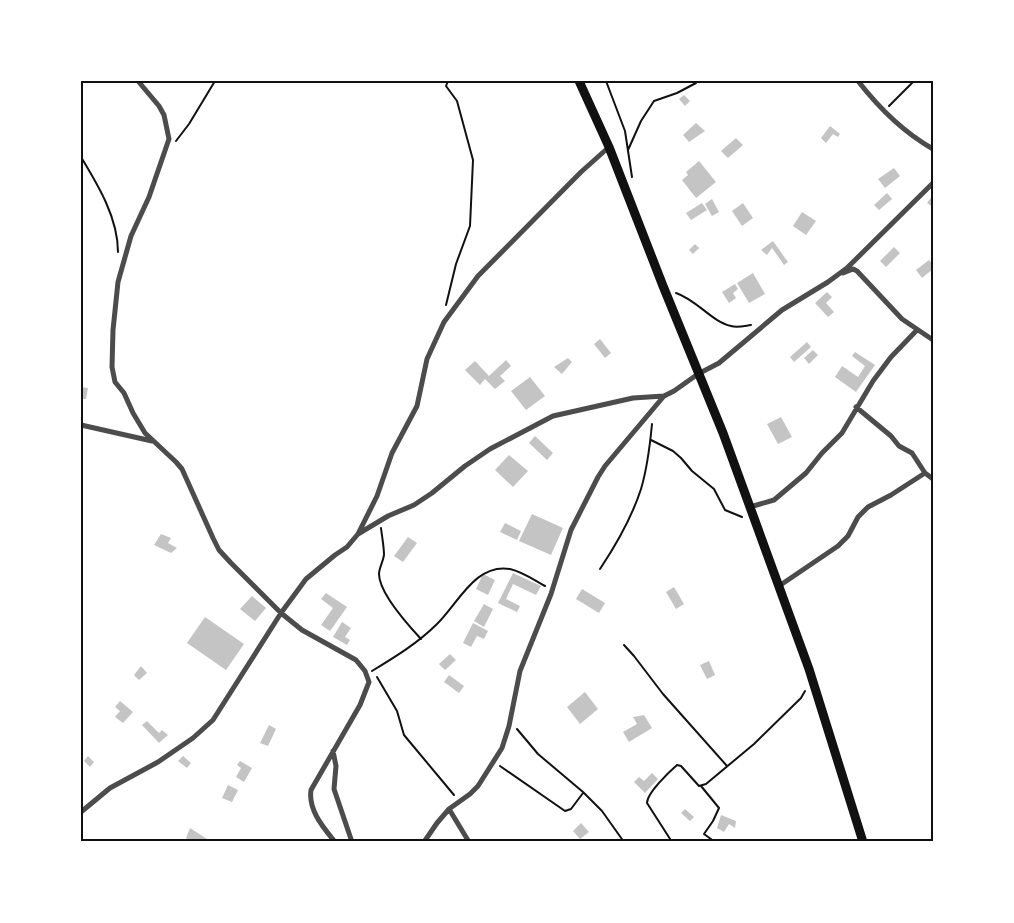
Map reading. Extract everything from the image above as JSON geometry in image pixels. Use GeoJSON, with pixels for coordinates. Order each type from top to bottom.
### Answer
{"type":"FeatureCollection","features":[{"type":"Feature","properties":{"kind":"main road"},"geometry":{"type":"LineString","coordinates":[[579,81],[609,147],[723,433],[812,679],[863,842]]}},
{"type":"Feature","properties":{"kind":"street"},"geometry":{"type":"LineString","coordinates":[[138,81],[160,106],[169,139],[149,197],[131,236],[118,282],[113,330],[112,367],[115,382],[127,397],[132,413],[141,426],[153,441],[182,469],[219,550],[230,563],[281,613],[302,630],[356,660],[366,671],[368,687],[313,785],[310,797],[312,809],[335,842]]}},
{"type":"Feature","properties":{"kind":"street"},"geometry":{"type":"LineString","coordinates":[[858,81],[884,112],[909,134],[933,149]]}},
{"type":"Feature","properties":{"kind":"street"},"geometry":{"type":"LineString","coordinates":[[81,812],[110,788],[158,762],[205,728],[213,720],[281,613],[306,579],[347,547],[358,534],[377,496],[392,453],[417,406],[427,359],[444,322],[478,276],[575,177],[609,147]]}},
{"type":"Feature","properties":{"kind":"street"},"geometry":{"type":"LineString","coordinates":[[358,534],[381,520],[414,505],[490,449],[553,416],[633,398],[664,396],[674,391],[719,362],[782,310],[840,273],[933,183]]}},
{"type":"Feature","properties":{"kind":"street"},"geometry":{"type":"LineString","coordinates":[[840,273],[857,271],[902,319],[933,340]]}},
{"type":"Feature","properties":{"kind":"street"},"geometry":{"type":"LineString","coordinates":[[750,507],[774,500],[806,473],[842,433],[856,407],[891,356],[917,330]]}},
{"type":"Feature","properties":{"kind":"street"},"geometry":{"type":"LineString","coordinates":[[424,842],[449,809],[478,786],[502,748],[510,722],[520,671],[552,590],[571,530],[598,477],[617,451],[664,396]]}},
{"type":"Feature","properties":{"kind":"street"},"geometry":{"type":"LineString","coordinates":[[856,407],[891,436],[899,446],[912,453],[925,473],[933,479]]}},
{"type":"Feature","properties":{"kind":"street"},"geometry":{"type":"LineString","coordinates":[[81,425],[153,441]]}},
{"type":"Feature","properties":{"kind":"street"},"geometry":{"type":"LineString","coordinates":[[779,586],[810,567],[838,546],[848,536],[858,517],[868,507],[925,473]]}},
{"type":"Feature","properties":{"kind":"street"},"geometry":{"type":"LineString","coordinates":[[333,751],[336,766],[334,789],[352,842]]}},
{"type":"Feature","properties":{"kind":"street"},"geometry":{"type":"LineString","coordinates":[[449,809],[470,842]]}},
{"type":"Feature","properties":{"kind":"path"},"geometry":{"type":"LineString","coordinates":[[174,145],[215,81]]}},
{"type":"Feature","properties":{"kind":"path"},"geometry":{"type":"LineString","coordinates":[[445,310],[456,264],[470,226],[473,160],[457,101],[446,86],[448,81]]}},
{"type":"Feature","properties":{"kind":"path"},"geometry":{"type":"LineString","coordinates":[[606,81],[625,131],[632,182]]}},
{"type":"Feature","properties":{"kind":"path"},"geometry":{"type":"LineString","coordinates":[[884,112],[914,81]]}},
{"type":"Feature","properties":{"kind":"path"},"geometry":{"type":"LineString","coordinates":[[628,150],[641,120],[654,101],[677,93],[696,83]]}},
{"type":"Feature","properties":{"kind":"path"},"geometry":{"type":"LineString","coordinates":[[81,157],[112,218],[118,241],[118,257]]}},
{"type":"Feature","properties":{"kind":"path"},"geometry":{"type":"LineString","coordinates":[[662,284],[687,297],[720,322],[730,326],[739,327],[765,323]]}},
{"type":"Feature","properties":{"kind":"path"},"geometry":{"type":"LineString","coordinates":[[600,568],[620,535],[641,489],[653,409]]}},
{"type":"Feature","properties":{"kind":"path"},"geometry":{"type":"LineString","coordinates":[[650,439],[666,447],[681,458],[692,471],[714,489],[725,510],[756,523]]}},
{"type":"Feature","properties":{"kind":"path"},"geometry":{"type":"LineString","coordinates":[[381,520],[384,556],[379,578],[400,616],[420,639]]}},
{"type":"Feature","properties":{"kind":"path"},"geometry":{"type":"LineString","coordinates":[[458,803],[450,789],[404,735],[397,711],[372,671],[420,639],[440,622],[474,580],[483,574],[504,568],[523,574],[552,590]]}},
{"type":"Feature","properties":{"kind":"path"},"geometry":{"type":"LineString","coordinates":[[624,645],[663,694],[728,766]]}},
{"type":"Feature","properties":{"kind":"path"},"geometry":{"type":"LineString","coordinates":[[701,786],[706,784],[754,744],[801,698],[812,679]]}},
{"type":"Feature","properties":{"kind":"path"},"geometry":{"type":"LineString","coordinates":[[510,722],[538,754],[584,792],[602,811],[624,842]]}},
{"type":"Feature","properties":{"kind":"path"},"geometry":{"type":"LineString","coordinates":[[494,762],[565,811],[571,809],[584,792]]}},
{"type":"Feature","properties":{"kind":"path"},"geometry":{"type":"LineString","coordinates":[[672,842],[648,803],[647,798],[677,765],[681,766],[701,786],[719,808],[704,834],[715,842]]}},
{"type":"Feature","properties":{"kind":"building"},"geometry":{"type":"Polygon","coordinates":[[[684,95],[690,101],[685,106],[679,99],[684,95]]]}},
{"type":"Feature","properties":{"kind":"building"},"geometry":{"type":"Polygon","coordinates":[[[696,123],[705,131],[689,142],[683,135],[696,123]]]}},
{"type":"Feature","properties":{"kind":"building"},"geometry":{"type":"Polygon","coordinates":[[[830,126],[840,134],[838,137],[833,134],[826,143],[821,138],[830,126]]]}},
{"type":"Feature","properties":{"kind":"building"},"geometry":{"type":"Polygon","coordinates":[[[736,138],[743,145],[728,158],[721,151],[736,138]]]}},
{"type":"Feature","properties":{"kind":"building"},"geometry":{"type":"Polygon","coordinates":[[[699,161],[716,182],[696,198],[682,180],[688,175],[686,172],[699,161]]]}},
{"type":"Feature","properties":{"kind":"building"},"geometry":{"type":"Polygon","coordinates":[[[894,168],[900,176],[885,188],[878,179],[894,168]]]}},
{"type":"Feature","properties":{"kind":"building"},"geometry":{"type":"Polygon","coordinates":[[[887,193],[892,199],[879,210],[874,205],[887,193]]]}},
{"type":"Feature","properties":{"kind":"building"},"geometry":{"type":"Polygon","coordinates":[[[933,195],[933,207],[927,203],[933,195]]]}},
{"type":"Feature","properties":{"kind":"building"},"geometry":{"type":"Polygon","coordinates":[[[712,199],[719,212],[712,216],[705,204],[712,199]]]}},
{"type":"Feature","properties":{"kind":"building"},"geometry":{"type":"Polygon","coordinates":[[[702,203],[707,210],[691,220],[686,213],[702,203]]]}},
{"type":"Feature","properties":{"kind":"building"},"geometry":{"type":"Polygon","coordinates":[[[743,203],[753,218],[742,226],[732,211],[743,203]]]}},
{"type":"Feature","properties":{"kind":"building"},"geometry":{"type":"Polygon","coordinates":[[[802,212],[816,221],[806,235],[793,226],[802,212]]]}},
{"type":"Feature","properties":{"kind":"building"},"geometry":{"type":"Polygon","coordinates":[[[773,241],[788,262],[784,265],[772,248],[767,255],[761,250],[773,241]]]}},
{"type":"Feature","properties":{"kind":"building"},"geometry":{"type":"Polygon","coordinates":[[[695,244],[699,248],[693,254],[689,250],[695,244]]]}},
{"type":"Feature","properties":{"kind":"building"},"geometry":{"type":"Polygon","coordinates":[[[894,247],[900,253],[886,267],[880,261],[894,247]]]}},
{"type":"Feature","properties":{"kind":"building"},"geometry":{"type":"Polygon","coordinates":[[[929,260],[933,265],[933,269],[922,278],[916,270],[929,260]]]}},
{"type":"Feature","properties":{"kind":"building"},"geometry":{"type":"Polygon","coordinates":[[[753,273],[765,294],[749,303],[737,283],[753,273]]]}},
{"type":"Feature","properties":{"kind":"building"},"geometry":{"type":"Polygon","coordinates":[[[735,284],[738,289],[733,293],[736,298],[729,303],[722,292],[735,284]]]}},
{"type":"Feature","properties":{"kind":"building"},"geometry":{"type":"Polygon","coordinates":[[[827,292],[832,297],[826,303],[834,312],[828,317],[815,303],[827,292]]]}},
{"type":"Feature","properties":{"kind":"building"},"geometry":{"type":"Polygon","coordinates":[[[600,339],[611,353],[605,358],[594,344],[600,339]]]}},
{"type":"Feature","properties":{"kind":"building"},"geometry":{"type":"Polygon","coordinates":[[[807,342],[811,347],[794,362],[790,357],[807,342]]]}},
{"type":"Feature","properties":{"kind":"building"},"geometry":{"type":"Polygon","coordinates":[[[813,350],[818,355],[809,364],[804,358],[813,350]]]}},
{"type":"Feature","properties":{"kind":"building"},"geometry":{"type":"Polygon","coordinates":[[[855,352],[875,365],[856,392],[835,377],[842,366],[858,377],[865,366],[852,356],[855,352]]]}},
{"type":"Feature","properties":{"kind":"building"},"geometry":{"type":"Polygon","coordinates":[[[568,358],[572,362],[562,374],[554,367],[568,358]]]}},
{"type":"Feature","properties":{"kind":"building"},"geometry":{"type":"Polygon","coordinates":[[[506,360],[511,366],[500,376],[505,381],[495,389],[485,379],[480,385],[465,370],[475,361],[489,376],[506,360]]]}},
{"type":"Feature","properties":{"kind":"building"},"geometry":{"type":"Polygon","coordinates":[[[530,377],[545,396],[526,410],[511,391],[530,377]]]}},
{"type":"Feature","properties":{"kind":"building"},"geometry":{"type":"Polygon","coordinates":[[[81,387],[88,388],[86,399],[81,399],[81,387]]]}},
{"type":"Feature","properties":{"kind":"building"},"geometry":{"type":"Polygon","coordinates":[[[781,417],[792,437],[778,444],[767,424],[781,417]]]}},
{"type":"Feature","properties":{"kind":"building"},"geometry":{"type":"Polygon","coordinates":[[[535,436],[553,453],[547,460],[529,443],[535,436]]]}},
{"type":"Feature","properties":{"kind":"building"},"geometry":{"type":"Polygon","coordinates":[[[509,455],[528,471],[513,487],[495,470],[509,455]]]}},
{"type":"Feature","properties":{"kind":"building"},"geometry":{"type":"Polygon","coordinates":[[[532,514],[563,528],[551,555],[519,541],[532,514]]]}},
{"type":"Feature","properties":{"kind":"building"},"geometry":{"type":"Polygon","coordinates":[[[505,523],[521,531],[517,540],[500,532],[505,523]]]}},
{"type":"Feature","properties":{"kind":"building"},"geometry":{"type":"Polygon","coordinates":[[[161,534],[171,538],[168,543],[177,548],[171,553],[154,545],[161,534]]]}},
{"type":"Feature","properties":{"kind":"building"},"geometry":{"type":"Polygon","coordinates":[[[408,537],[417,543],[403,562],[394,556],[408,537]]]}},
{"type":"Feature","properties":{"kind":"building"},"geometry":{"type":"Polygon","coordinates":[[[513,573],[541,586],[536,595],[513,584],[506,599],[520,606],[517,612],[498,603],[513,573]]]}},
{"type":"Feature","properties":{"kind":"building"},"geometry":{"type":"Polygon","coordinates":[[[483,574],[495,580],[488,595],[476,589],[483,574]]]}},
{"type":"Feature","properties":{"kind":"building"},"geometry":{"type":"Polygon","coordinates":[[[674,587],[684,604],[676,609],[666,592],[674,587]]]}},
{"type":"Feature","properties":{"kind":"building"},"geometry":{"type":"Polygon","coordinates":[[[582,589],[605,603],[599,613],[576,599],[582,589]]]}},
{"type":"Feature","properties":{"kind":"building"},"geometry":{"type":"Polygon","coordinates":[[[326,593],[347,607],[330,631],[321,625],[333,608],[321,599],[326,593]]]}},
{"type":"Feature","properties":{"kind":"building"},"geometry":{"type":"Polygon","coordinates":[[[252,596],[266,608],[255,621],[240,609],[252,596]]]}},
{"type":"Feature","properties":{"kind":"building"},"geometry":{"type":"Polygon","coordinates":[[[484,604],[493,609],[484,627],[474,621],[484,604]]]}},
{"type":"Feature","properties":{"kind":"building"},"geometry":{"type":"Polygon","coordinates":[[[205,617],[244,644],[226,670],[187,643],[205,617]]]}},
{"type":"Feature","properties":{"kind":"building"},"geometry":{"type":"Polygon","coordinates":[[[342,622],[351,628],[345,637],[350,640],[347,645],[333,637],[342,622]]]}},
{"type":"Feature","properties":{"kind":"building"},"geometry":{"type":"Polygon","coordinates":[[[473,623],[488,631],[484,639],[477,636],[471,647],[463,643],[473,623]]]}},
{"type":"Feature","properties":{"kind":"building"},"geometry":{"type":"Polygon","coordinates":[[[450,654],[456,660],[445,670],[439,664],[450,654]]]}},
{"type":"Feature","properties":{"kind":"building"},"geometry":{"type":"Polygon","coordinates":[[[709,661],[715,675],[707,679],[700,665],[709,661]]]}},
{"type":"Feature","properties":{"kind":"building"},"geometry":{"type":"Polygon","coordinates":[[[141,666],[147,673],[139,680],[134,675],[141,666]]]}},
{"type":"Feature","properties":{"kind":"building"},"geometry":{"type":"Polygon","coordinates":[[[449,675],[464,686],[459,693],[444,682],[449,675]]]}},
{"type":"Feature","properties":{"kind":"building"},"geometry":{"type":"Polygon","coordinates":[[[585,692],[598,709],[580,724],[567,707],[585,692]]]}},
{"type":"Feature","properties":{"kind":"building"},"geometry":{"type":"Polygon","coordinates":[[[120,701],[133,712],[123,723],[115,717],[120,711],[115,707],[120,701]]]}},
{"type":"Feature","properties":{"kind":"building"},"geometry":{"type":"Polygon","coordinates":[[[644,715],[652,728],[629,742],[623,732],[637,724],[633,717],[644,715]]]}},
{"type":"Feature","properties":{"kind":"building"},"geometry":{"type":"Polygon","coordinates":[[[147,721],[159,733],[162,730],[168,735],[159,743],[142,725],[147,721]]]}},
{"type":"Feature","properties":{"kind":"building"},"geometry":{"type":"Polygon","coordinates":[[[269,725],[276,729],[268,746],[260,743],[269,725]]]}},
{"type":"Feature","properties":{"kind":"building"},"geometry":{"type":"Polygon","coordinates":[[[88,756],[94,762],[90,767],[84,761],[88,756]]]}},
{"type":"Feature","properties":{"kind":"building"},"geometry":{"type":"Polygon","coordinates":[[[183,756],[191,763],[187,768],[178,761],[183,756]]]}},
{"type":"Feature","properties":{"kind":"building"},"geometry":{"type":"Polygon","coordinates":[[[240,761],[252,768],[244,782],[236,777],[241,768],[237,765],[240,761]]]}},
{"type":"Feature","properties":{"kind":"building"},"geometry":{"type":"Polygon","coordinates":[[[652,773],[658,779],[645,793],[634,782],[639,777],[644,781],[652,773]]]}},
{"type":"Feature","properties":{"kind":"building"},"geometry":{"type":"Polygon","coordinates":[[[228,785],[238,790],[232,802],[222,798],[228,785]]]}},
{"type":"Feature","properties":{"kind":"building"},"geometry":{"type":"Polygon","coordinates":[[[685,809],[694,817],[690,821],[681,813],[685,809]]]}},
{"type":"Feature","properties":{"kind":"building"},"geometry":{"type":"Polygon","coordinates":[[[721,815],[736,821],[735,828],[729,824],[724,832],[717,828],[721,815]]]}},
{"type":"Feature","properties":{"kind":"building"},"geometry":{"type":"Polygon","coordinates":[[[581,823],[589,832],[580,839],[573,831],[581,823]]]}},
{"type":"Feature","properties":{"kind":"building"},"geometry":{"type":"Polygon","coordinates":[[[190,828],[207,839],[205,842],[191,842],[186,838],[190,828]]]}}]}
